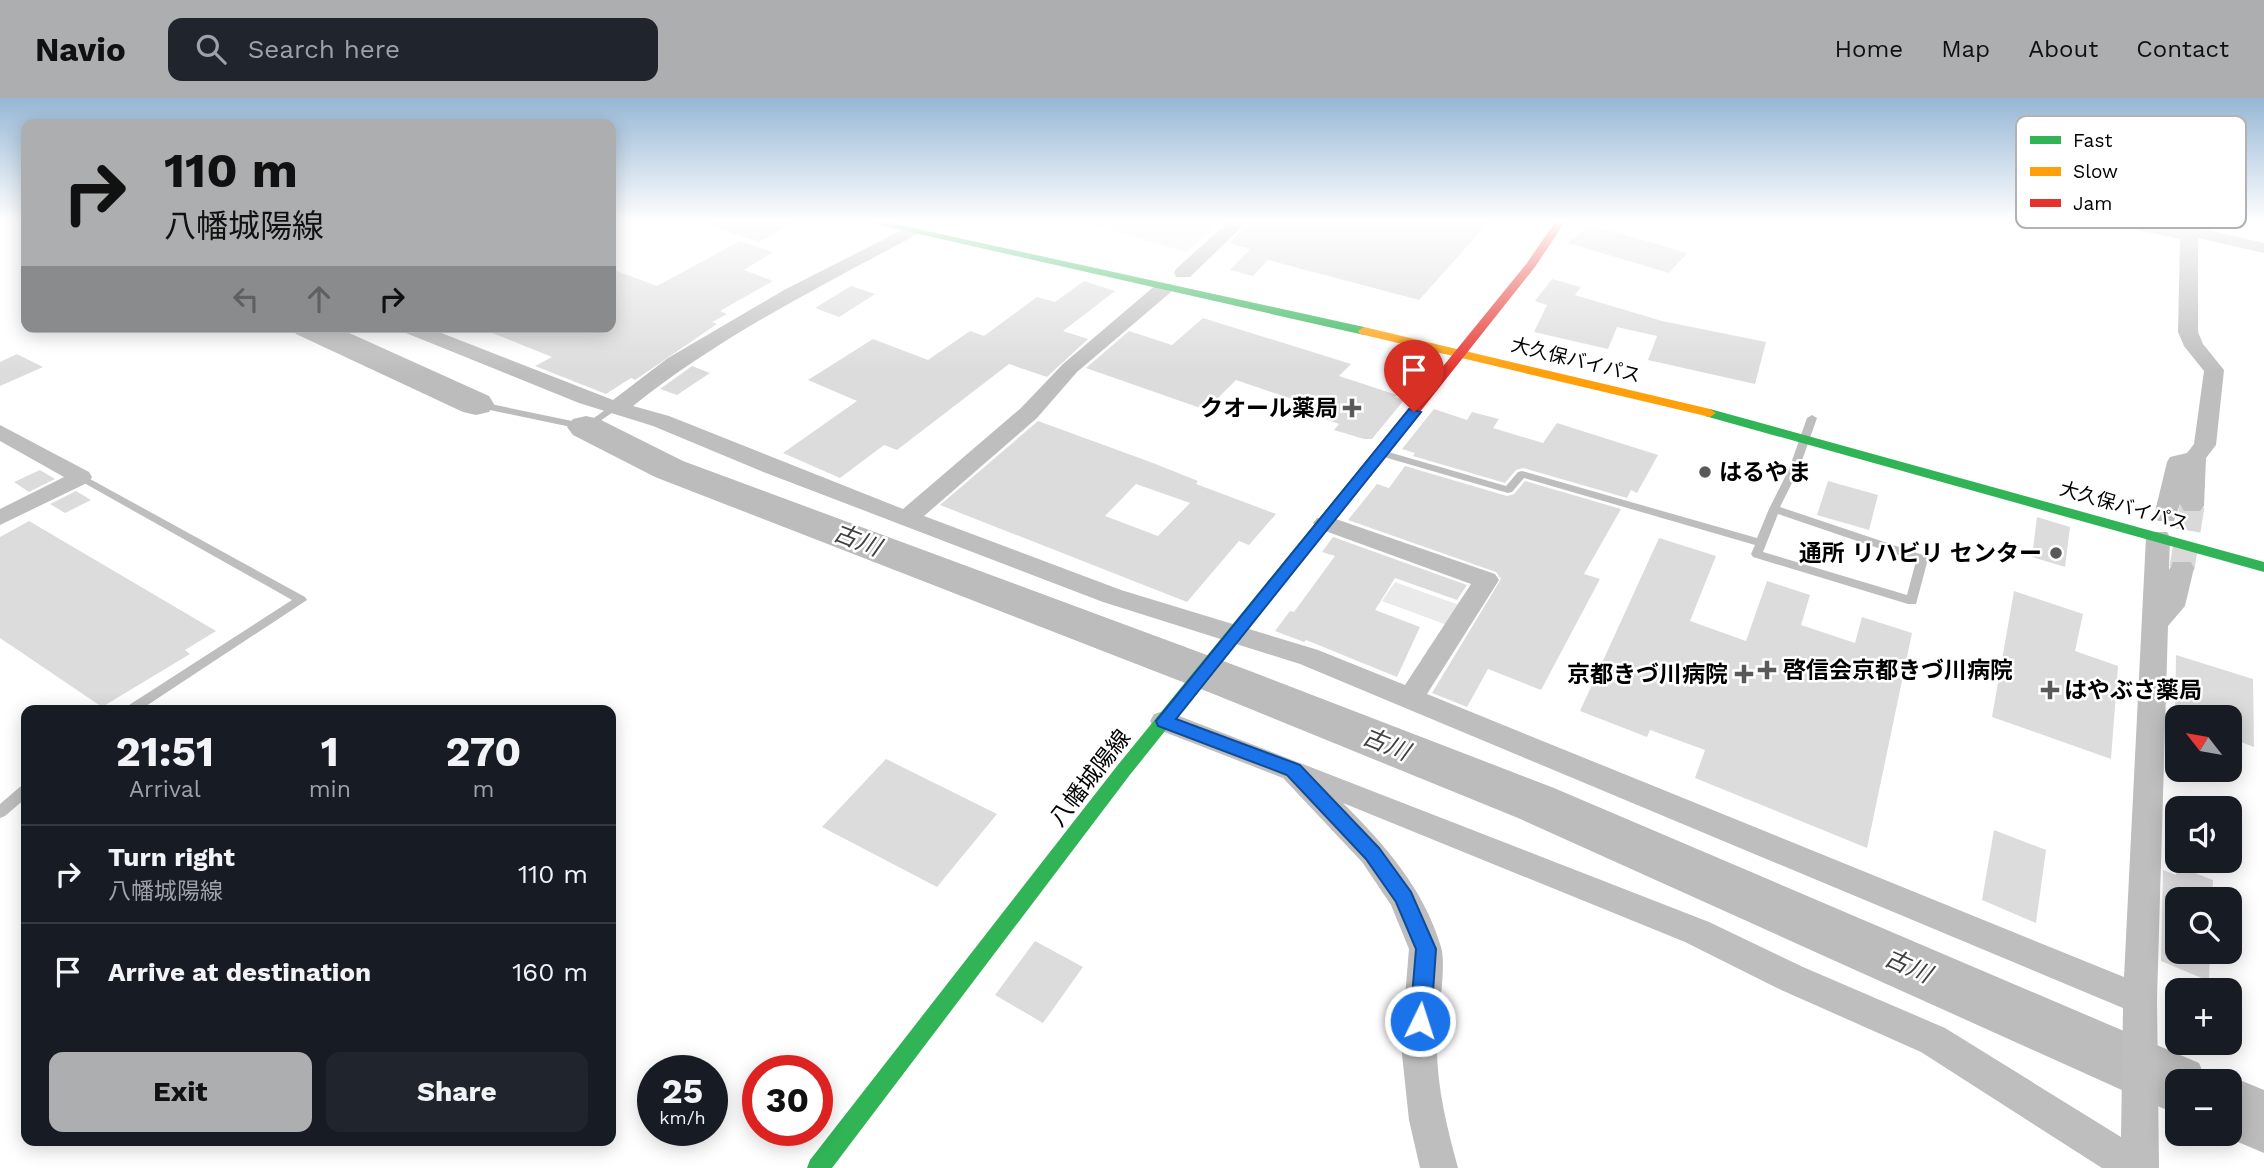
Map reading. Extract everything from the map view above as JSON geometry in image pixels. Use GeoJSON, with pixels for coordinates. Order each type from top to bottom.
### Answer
{"type":"FeatureCollection","features":[{"type":"Feature","properties":{"kind":"main road","name":"大久保バイパス"},"geometry":{"type":"LineString","coordinates":[[1143,272],[1172,277],[1461,353],[1804,438],[2169,518],[2264,567]]}},
{"type":"Feature","properties":{"kind":"main road","name":"八幡城陽線"},"geometry":{"type":"LineString","coordinates":[[818,1168],[1169,715],[1461,353],[1481,337],[1526,272]]}},
{"type":"Feature","properties":{"kind":"main road","name":"大久保バイパス"},"geometry":{"type":"LineString","coordinates":[[1172,277],[1208,278]]}},
{"type":"Feature","properties":{"kind":"main road"},"geometry":{"type":"LineString","coordinates":[[1452,331],[1481,337]]}},
{"type":"Feature","properties":{"kind":"street"},"geometry":{"type":"LineString","coordinates":[[617,408],[675,362],[833,272]]}},
{"type":"Feature","properties":{"kind":"street"},"geometry":{"type":"LineString","coordinates":[[908,517],[1029,413],[1070,368],[1178,272]]}},
{"type":"Feature","properties":{"kind":"street"},"geometry":{"type":"LineString","coordinates":[[2139,1162],[2140,999],[2153,625],[2169,518],[2194,458],[2205,444],[2214,370],[2194,346],[2188,332],[2187,272]]}},
{"type":"Feature","properties":{"kind":"street"},"geometry":{"type":"LineString","coordinates":[[423,333],[586,399],[661,421],[769,466],[1112,596],[1231,639],[1308,657],[2140,999]]}},
{"type":"Feature","properties":{"kind":"street"},"geometry":{"type":"LineString","coordinates":[[0,432],[81,477]]}},
{"type":"Feature","properties":{"kind":"street"},"geometry":{"type":"LineString","coordinates":[[0,518],[81,477]]}},
{"type":"Feature","properties":{"kind":"street"},"geometry":{"type":"LineString","coordinates":[[1325,523],[1486,580],[1409,699]]}},
{"type":"Feature","properties":{"kind":"street"},"geometry":{"type":"LineString","coordinates":[[2153,625],[2172,606],[2182,568]]}},
{"type":"Feature","properties":{"kind":"street"},"geometry":{"type":"LineString","coordinates":[[1169,715],[1293,770],[1697,932],[1791,978],[1933,1040],[2139,1162]]}},
{"type":"Feature","properties":{"kind":"street"},"geometry":{"type":"LineString","coordinates":[[1293,770],[1373,853],[1404,898],[1426,949],[1419,1045],[1427,1120],[1439,1168]]}},
{"type":"Feature","properties":{"kind":"lane"},"geometry":{"type":"LineString","coordinates":[[1774,509],[1922,559],[1912,601],[1757,554],[1774,509],[1794,469],[1811,418]]}},
{"type":"Feature","properties":{"kind":"lane"},"geometry":{"type":"LineString","coordinates":[[1381,453],[1508,491],[1522,474],[1760,543]]}},
{"type":"Feature","properties":{"kind":"lane"},"geometry":{"type":"LineString","coordinates":[[81,477],[301,600],[139,705]]}},
{"type":"Feature","properties":{"kind":"lane"},"geometry":{"type":"LineString","coordinates":[[0,811],[21,794]]}},
{"type":"Feature","properties":{"kind":"shaded area"},"geometry":{"type":"Polygon","coordinates":[[[1395,582],[1459,605],[1447,625],[1382,601],[1395,582]]]}},
{"type":"Feature","properties":{"kind":"building"},"geometry":{"type":"Polygon","coordinates":[[[616,272],[657,286],[683,272],[749,272],[773,281],[720,311],[727,314],[712,322],[717,324],[635,380],[631,378],[606,394],[535,366],[552,357],[492,333],[616,333],[616,272]]]}},
{"type":"Feature","properties":{"kind":"building"},"geometry":{"type":"Polygon","coordinates":[[[1237,272],[1257,272],[1253,276],[1237,272]]]}},
{"type":"Feature","properties":{"kind":"building"},"geometry":{"type":"Polygon","coordinates":[[[1313,272],[1444,272],[1419,300],[1313,272]]]}},
{"type":"Feature","properties":{"kind":"building"},"geometry":{"type":"Polygon","coordinates":[[[1552,279],[1581,287],[1575,295],[1662,321],[1766,342],[1755,384],[1648,360],[1657,336],[1617,327],[1608,349],[1534,332],[1547,305],[1535,301],[1552,279]]]}},
{"type":"Feature","properties":{"kind":"building"},"geometry":{"type":"Polygon","coordinates":[[[1084,281],[1115,291],[1063,331],[1088,339],[1047,377],[1009,364],[897,450],[884,445],[840,478],[783,453],[857,401],[808,380],[873,339],[928,360],[970,331],[984,336],[1037,297],[1055,302],[1084,281]]]}},
{"type":"Feature","properties":{"kind":"building"},"geometry":{"type":"Polygon","coordinates":[[[851,286],[875,294],[839,317],[815,308],[851,286]]]}},
{"type":"Feature","properties":{"kind":"building"},"geometry":{"type":"Polygon","coordinates":[[[1203,318],[1351,364],[1339,376],[1397,395],[1395,397],[1404,400],[1372,439],[1364,439],[1334,430],[1339,424],[1319,417],[1325,410],[1236,380],[1206,410],[1086,368],[1129,331],[1172,345],[1203,318]]]}},
{"type":"Feature","properties":{"kind":"building"},"geometry":{"type":"Polygon","coordinates":[[[17,354],[43,367],[0,386],[0,362],[17,354]]]}},
{"type":"Feature","properties":{"kind":"building"},"geometry":{"type":"Polygon","coordinates":[[[692,366],[710,373],[677,395],[660,389],[692,366]]]}},
{"type":"Feature","properties":{"kind":"building"},"geometry":{"type":"Polygon","coordinates":[[[1434,409],[1467,420],[1472,412],[1499,419],[1493,428],[1543,443],[1557,423],[1658,455],[1637,493],[1631,490],[1627,498],[1523,468],[1516,470],[1505,483],[1413,456],[1415,453],[1402,449],[1434,409]]]}},
{"type":"Feature","properties":{"kind":"building"},"geometry":{"type":"Polygon","coordinates":[[[1038,421],[1153,463],[1198,481],[1196,484],[1276,514],[1249,545],[1239,541],[1187,602],[940,505],[1038,421]],[[1136,484],[1105,516],[1158,536],[1190,503],[1136,484]]]}},
{"type":"Feature","properties":{"kind":"building"},"geometry":{"type":"Polygon","coordinates":[[[1405,466],[1507,496],[1514,494],[1525,481],[1621,509],[1584,574],[1600,579],[1541,690],[1488,669],[1467,707],[1432,693],[1501,579],[1496,572],[1348,520],[1377,484],[1389,488],[1405,466]]]}},
{"type":"Feature","properties":{"kind":"building"},"geometry":{"type":"Polygon","coordinates":[[[40,470],[55,479],[29,492],[14,482],[40,470]]]}},
{"type":"Feature","properties":{"kind":"building"},"geometry":{"type":"Polygon","coordinates":[[[1828,481],[1878,495],[1869,530],[1817,515],[1828,481]]]}},
{"type":"Feature","properties":{"kind":"building"},"geometry":{"type":"Polygon","coordinates":[[[76,491],[91,500],[65,513],[50,504],[76,491]]]}},
{"type":"Feature","properties":{"kind":"building"},"geometry":{"type":"Polygon","coordinates":[[[2037,517],[2070,527],[2065,567],[2032,557],[2037,517]]]}},
{"type":"Feature","properties":{"kind":"building"},"geometry":{"type":"Polygon","coordinates":[[[29,521],[216,631],[185,650],[190,654],[105,705],[99,705],[0,638],[0,537],[29,521]]]}},
{"type":"Feature","properties":{"kind":"building"},"geometry":{"type":"Polygon","coordinates":[[[1333,537],[1467,585],[1457,600],[1395,578],[1375,610],[1420,627],[1397,677],[1306,640],[1304,642],[1275,631],[1290,611],[1294,612],[1335,556],[1322,552],[1333,537]]]}},
{"type":"Feature","properties":{"kind":"building"},"geometry":{"type":"Polygon","coordinates":[[[1659,538],[1716,556],[1690,621],[1746,641],[1767,581],[1810,595],[1801,625],[1855,643],[1862,617],[1912,633],[1867,848],[1695,778],[1705,750],[1650,730],[1647,737],[1580,711],[1659,538]]]}},
{"type":"Feature","properties":{"kind":"building"},"geometry":{"type":"Polygon","coordinates":[[[2014,591],[2083,614],[2075,651],[2118,666],[2111,759],[1992,717],[2014,591]]]}},
{"type":"Feature","properties":{"kind":"building"},"geometry":{"type":"Polygon","coordinates":[[[2176,655],[2253,679],[2254,747],[2242,742],[2242,705],[2175,705],[2176,655]]]}},
{"type":"Feature","properties":{"kind":"building"},"geometry":{"type":"Polygon","coordinates":[[[886,759],[997,814],[937,887],[822,827],[886,759]]]}},
{"type":"Feature","properties":{"kind":"building"},"geometry":{"type":"Polygon","coordinates":[[[1994,830],[2046,850],[2036,923],[1982,900],[1994,830]]]}},
{"type":"Feature","properties":{"kind":"building"},"geometry":{"type":"Polygon","coordinates":[[[2163,870],[2176,875],[2195,873],[2213,880],[2213,887],[2165,887],[2165,963],[2161,961],[2163,870]]]}},
{"type":"Feature","properties":{"kind":"building"},"geometry":{"type":"Polygon","coordinates":[[[1035,941],[1083,967],[1043,1023],[995,995],[1035,941]]]}},
{"type":"Feature","properties":{"kind":"building"},"geometry":{"type":"Polygon","coordinates":[[[2168,964],[2210,964],[2209,978],[2202,978],[2168,964]]]}},
{"type":"Feature","properties":{"kind":"waterway","name":"古川"},"geometry":{"type":"LineString","coordinates":[[321,333],[476,404]]}},
{"type":"Feature","properties":{"kind":"waterway"},"geometry":{"type":"LineString","coordinates":[[476,404],[586,427],[615,407]]}},
{"type":"Feature","properties":{"kind":"waterway","name":"古川"},"geometry":{"type":"LineString","coordinates":[[586,427],[669,469],[1233,683],[1536,803],[2165,1079]]}},
{"type":"Feature","properties":{"kind":"waterway","name":"古川"},"geometry":{"type":"LineString","coordinates":[[2242,1112],[2264,1122]]}},
{"type":"Feature","properties":{"kind":"tunnel"},"geometry":{"type":"LineString","coordinates":[[2182,568],[2192,506]]}},
{"type":"Feature","properties":{"kind":"traffic: fast"},"geometry":{"type":"LineString","coordinates":[[1097,272],[1364,331]]}},
{"type":"Feature","properties":{"kind":"traffic: fast"},"geometry":{"type":"LineString","coordinates":[[1710,413],[2264,567]]}},
{"type":"Feature","properties":{"kind":"traffic: fast"},"geometry":{"type":"LineString","coordinates":[[818,1168],[1123,771],[1384,448]]}},
{"type":"Feature","properties":{"kind":"traffic: slow"},"geometry":{"type":"LineString","coordinates":[[1364,331],[1710,413]]}},
{"type":"Feature","properties":{"kind":"traffic: jam"},"geometry":{"type":"LineString","coordinates":[[1384,448],[1525,272]]}},
{"type":"Feature","properties":{"kind":"place","name":"クオール薬局"},"geometry":{"type":"Point","coordinates":[1352,408]}},
{"type":"Feature","properties":{"kind":"place","name":"はるやま"},"geometry":{"type":"Point","coordinates":[1705,472]}},
{"type":"Feature","properties":{"kind":"place","name":"通所 リハビリ センター"},"geometry":{"type":"Point","coordinates":[2056,553]}},
{"type":"Feature","properties":{"kind":"place","name":"啓信会京都きづ川病院"},"geometry":{"type":"Point","coordinates":[1767,670]}},
{"type":"Feature","properties":{"kind":"place","name":"京都きづ川病院"},"geometry":{"type":"Point","coordinates":[1744,674]}},
{"type":"Feature","properties":{"kind":"place","name":"はやぶさ薬局"},"geometry":{"type":"Point","coordinates":[2050,690]}},
{"type":"Feature","properties":{"kind":"route"},"geometry":{"type":"LineString","coordinates":[[1414,412],[1164,721],[1293,770],[1373,853],[1404,898],[1426,949],[1420,1021]]}}]}
